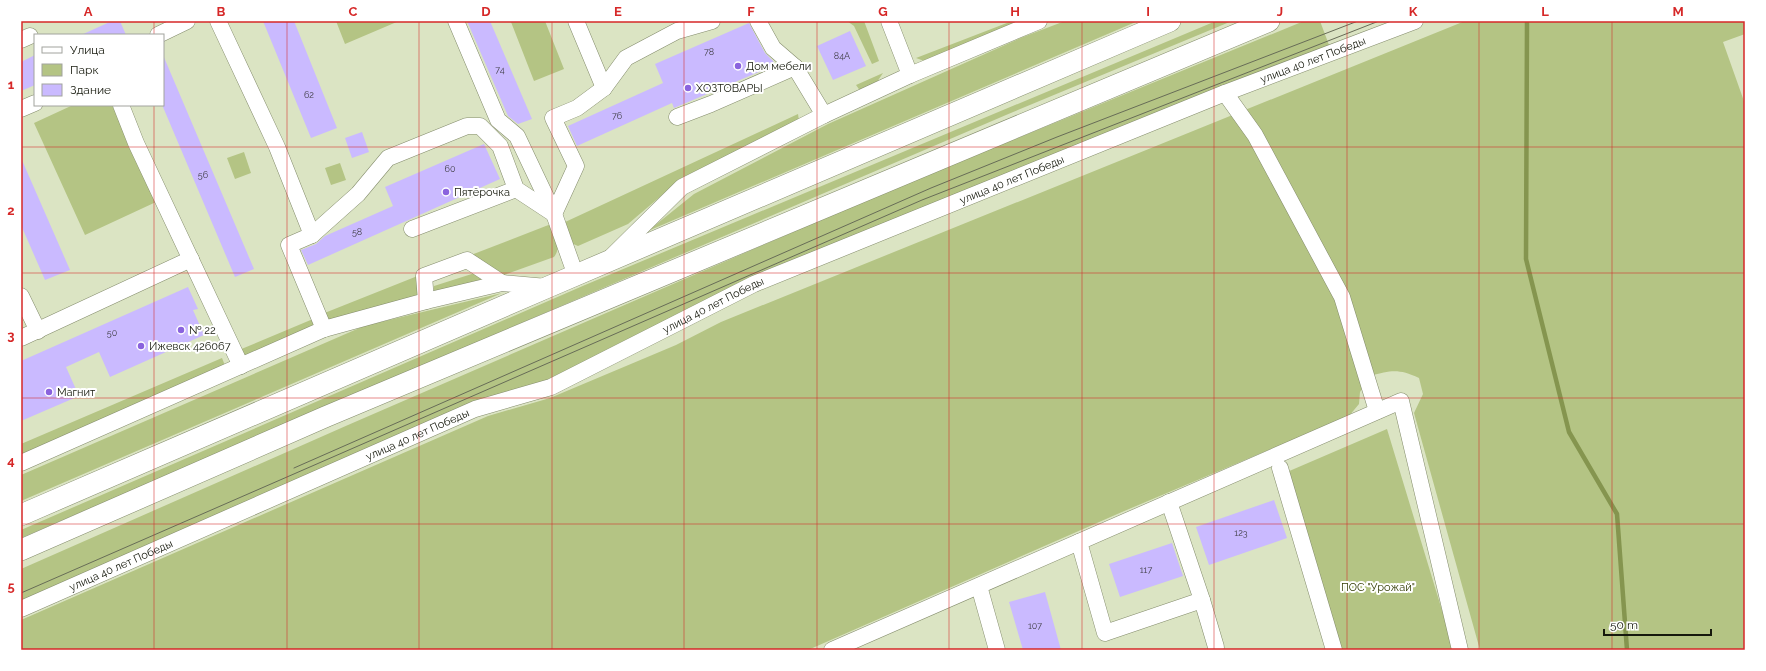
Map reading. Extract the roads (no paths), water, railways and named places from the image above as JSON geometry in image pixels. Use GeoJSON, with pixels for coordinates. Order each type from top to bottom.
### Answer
{"type":"FeatureCollection","features":[{"type":"Feature","properties":{"kind":"main road"},"geometry":{"type":"LineString","coordinates":[[21,515],[548,287],[1170,21]]}},
{"type":"Feature","properties":{"kind":"main road"},"geometry":{"type":"LineString","coordinates":[[21,550],[333,414],[1269,21]]}},
{"type":"Feature","properties":{"kind":"street"},"geometry":{"type":"LineString","coordinates":[[160,34],[187,21]]}},
{"type":"Feature","properties":{"kind":"street"},"geometry":{"type":"LineString","coordinates":[[218,21],[277,147],[312,235]]}},
{"type":"Feature","properties":{"kind":"street"},"geometry":{"type":"LineString","coordinates":[[456,21],[498,120],[517,136],[554,214],[576,276]]}},
{"type":"Feature","properties":{"kind":"street"},"geometry":{"type":"LineString","coordinates":[[576,21],[604,88]]}},
{"type":"Feature","properties":{"kind":"street"},"geometry":{"type":"LineString","coordinates":[[554,214],[576,166],[554,118],[577,108],[604,88],[626,58],[678,31],[712,21]]}},
{"type":"Feature","properties":{"kind":"street"},"geometry":{"type":"LineString","coordinates":[[758,21],[773,48],[795,67],[824,115]]}},
{"type":"Feature","properties":{"kind":"street"},"geometry":{"type":"LineString","coordinates":[[889,21],[910,75]]}},
{"type":"Feature","properties":{"kind":"street"},"geometry":{"type":"LineString","coordinates":[[606,263],[682,187],[824,115],[910,75],[1039,21]]}},
{"type":"Feature","properties":{"kind":"street","name":"улица 40 лет Победы"},"geometry":{"type":"LineString","coordinates":[[21,609],[475,409],[551,386],[754,284],[1226,93],[1415,21]]}},
{"type":"Feature","properties":{"kind":"street"},"geometry":{"type":"LineString","coordinates":[[677,118],[795,67]]}},
{"type":"Feature","properties":{"kind":"street"},"geometry":{"type":"LineString","coordinates":[[1226,93],[1255,135],[1342,297],[1377,411]]}},
{"type":"Feature","properties":{"kind":"street"},"geometry":{"type":"LineString","coordinates":[[21,109],[34,103]]}},
{"type":"Feature","properties":{"kind":"street"},"geometry":{"type":"LineString","coordinates":[[121,106],[136,143],[240,366]]}},
{"type":"Feature","properties":{"kind":"street"},"geometry":{"type":"LineString","coordinates":[[324,329],[289,245],[312,235],[358,194],[388,158],[467,126],[480,126],[500,146],[516,189],[554,214]]}},
{"type":"Feature","properties":{"kind":"street"},"geometry":{"type":"LineString","coordinates":[[412,229],[516,189]]}},
{"type":"Feature","properties":{"kind":"street"},"geometry":{"type":"LineString","coordinates":[[21,338],[190,259]]}},
{"type":"Feature","properties":{"kind":"street"},"geometry":{"type":"LineString","coordinates":[[426,301],[424,276],[467,260],[502,283]]}},
{"type":"Feature","properties":{"kind":"street"},"geometry":{"type":"LineString","coordinates":[[21,464],[324,329],[426,301],[502,283],[548,287]]}},
{"type":"Feature","properties":{"kind":"street"},"geometry":{"type":"LineString","coordinates":[[21,296],[38,331]]}},
{"type":"Feature","properties":{"kind":"street"},"geometry":{"type":"LineString","coordinates":[[832,650],[1401,401],[1460,650]]}},
{"type":"Feature","properties":{"kind":"street"},"geometry":{"type":"LineString","coordinates":[[1280,468],[1334,650]]}},
{"type":"Feature","properties":{"kind":"street"},"geometry":{"type":"LineString","coordinates":[[1170,502],[1216,647]]}},
{"type":"Feature","properties":{"kind":"street"},"geometry":{"type":"LineString","coordinates":[[1079,542],[1105,633],[1202,600]]}},
{"type":"Feature","properties":{"kind":"street"},"geometry":{"type":"LineString","coordinates":[[979,586],[997,650]]}},
{"type":"Feature","properties":{"kind":"waterway"},"geometry":{"type":"LineString","coordinates":[[1527,21],[1526,259],[1569,432],[1617,514],[1627,650]]}},
{"type":"Feature","properties":{"kind":"tram line"},"geometry":{"type":"LineString","coordinates":[[294,468],[931,188],[1057,137],[1358,21]]}},
{"type":"Feature","properties":{"kind":"tram line"},"geometry":{"type":"LineString","coordinates":[[21,593],[922,200],[1379,21]]}},
{"type":"Feature","properties":{"kind":"place","name":"Дом мебели"},"geometry":{"type":"Point","coordinates":[738,66]}},
{"type":"Feature","properties":{"kind":"place","name":"ХОЗТОВАРЫ"},"geometry":{"type":"Point","coordinates":[688,88]}},
{"type":"Feature","properties":{"kind":"place","name":"Пятёрочка"},"geometry":{"type":"Point","coordinates":[446,192]}},
{"type":"Feature","properties":{"kind":"place","name":"№ 22"},"geometry":{"type":"Point","coordinates":[181,330]}},
{"type":"Feature","properties":{"kind":"place","name":"Ижевск 426067"},"geometry":{"type":"Point","coordinates":[141,346]}},
{"type":"Feature","properties":{"kind":"place","name":"Магнит"},"geometry":{"type":"Point","coordinates":[49,392]}},
{"type":"Feature","properties":{"kind":"park label","name":"ПОС \"Урожай\""},"geometry":{"type":"Point","coordinates":[1378,587]}}]}
